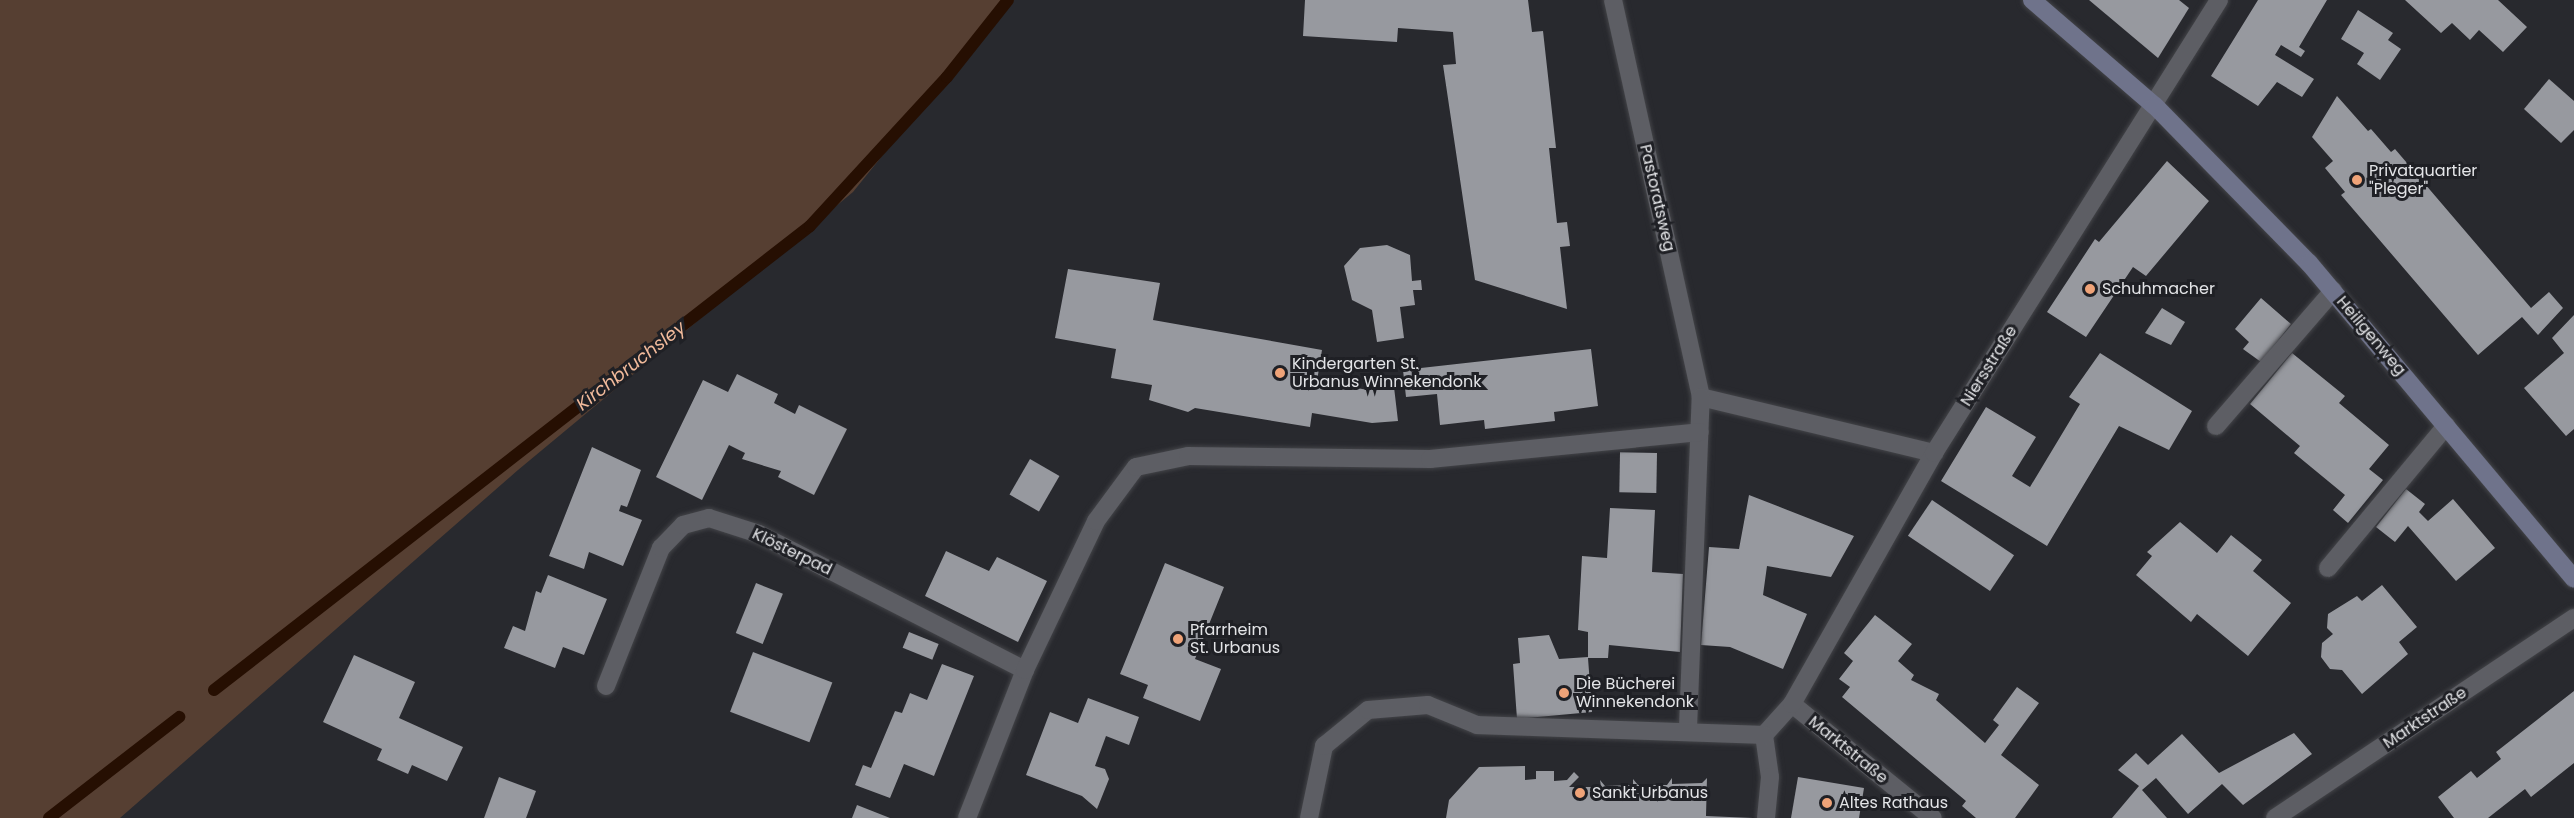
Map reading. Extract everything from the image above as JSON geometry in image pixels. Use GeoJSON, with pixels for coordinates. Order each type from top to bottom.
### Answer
{"type":"FeatureCollection","features":[{"type":"Feature","properties":{"kind":"street","name":"Pastoratsweg"},"geometry":{"type":"LineString","coordinates":[[1613,0],[1701,397],[1686,728]]}},
{"type":"Feature","properties":{"kind":"street","name":"Heiligenweg"},"geometry":{"type":"LineString","coordinates":[[2032,0],[2155,106],[2332,291],[2574,579]]}},
{"type":"Feature","properties":{"kind":"street","name":"Niersstraße"},"geometry":{"type":"LineString","coordinates":[[1764,735],[1792,704],[1934,453],[2155,106],[2219,0]]}},
{"type":"Feature","properties":{"kind":"street"},"geometry":{"type":"LineString","coordinates":[[2216,426],[2332,291]]}},
{"type":"Feature","properties":{"kind":"street"},"geometry":{"type":"LineString","coordinates":[[1701,397],[1934,453]]}},
{"type":"Feature","properties":{"kind":"street"},"geometry":{"type":"LineString","coordinates":[[2328,568],[2446,426]]}},
{"type":"Feature","properties":{"kind":"street"},"geometry":{"type":"LineString","coordinates":[[967,818],[1025,670],[1096,521],[1136,467],[1188,456],[1430,459],[1700,432]]}},
{"type":"Feature","properties":{"kind":"street","name":"Klösterpad"},"geometry":{"type":"LineString","coordinates":[[606,686],[661,548],[683,525],[709,518],[759,534],[1025,670]]}},
{"type":"Feature","properties":{"kind":"street","name":"Marktstraße"},"geometry":{"type":"LineString","coordinates":[[2275,818],[2574,618]]}},
{"type":"Feature","properties":{"kind":"street","name":"Marktstraße"},"geometry":{"type":"LineString","coordinates":[[1792,704],[1932,818]]}},
{"type":"Feature","properties":{"kind":"street"},"geometry":{"type":"LineString","coordinates":[[1309,818],[1324,746],[1368,710],[1428,705],[1477,725],[1686,728],[1764,735],[1770,777],[1766,818]]}},
{"type":"Feature","properties":{"kind":"shaded area"},"geometry":{"type":"Polygon","coordinates":[[[0,0],[1008,0],[853,192],[518,470],[120,818],[0,818],[0,0]]]}},
{"type":"Feature","properties":{"kind":"building"},"geometry":{"type":"Polygon","coordinates":[[[1305,0],[1528,0],[1532,32],[1543,31],[1556,148],[1549,148],[1557,223],[1567,222],[1570,246],[1560,247],[1567,309],[1475,280],[1443,65],[1456,64],[1453,32],[1398,28],[1397,42],[1303,36],[1305,0]]]}},
{"type":"Feature","properties":{"kind":"building"},"geometry":{"type":"Polygon","coordinates":[[[2089,0],[2179,0],[2189,8],[2158,58],[2089,0]]]}},
{"type":"Feature","properties":{"kind":"building"},"geometry":{"type":"Polygon","coordinates":[[[2258,0],[2327,0],[2299,47],[2305,51],[2301,57],[2281,45],[2275,55],[2314,79],[2302,97],[2277,82],[2258,106],[2211,76],[2258,0]]]}},
{"type":"Feature","properties":{"kind":"building"},"geometry":{"type":"Polygon","coordinates":[[[2405,0],[2498,0],[2527,27],[2503,52],[2479,30],[2470,40],[2452,23],[2441,33],[2405,0]]]}},
{"type":"Feature","properties":{"kind":"building"},"geometry":{"type":"Polygon","coordinates":[[[2358,10],[2393,33],[2388,40],[2401,49],[2380,80],[2357,64],[2364,53],[2341,39],[2358,10]]]}},
{"type":"Feature","properties":{"kind":"building"},"geometry":{"type":"Polygon","coordinates":[[[2549,79],[2574,101],[2574,130],[2561,143],[2524,109],[2549,79]]]}},
{"type":"Feature","properties":{"kind":"building"},"geometry":{"type":"Polygon","coordinates":[[[2337,96],[2368,131],[2371,129],[2391,152],[2395,149],[2531,308],[2549,292],[2563,308],[2538,335],[2522,317],[2478,355],[2341,195],[2345,192],[2325,168],[2333,161],[2312,137],[2337,96]]]}},
{"type":"Feature","properties":{"kind":"building"},"geometry":{"type":"Polygon","coordinates":[[[2167,161],[2209,201],[2146,276],[2133,267],[2086,337],[2047,312],[2095,239],[2099,242],[2167,161]]]}},
{"type":"Feature","properties":{"kind":"building"},"geometry":{"type":"Polygon","coordinates":[[[1387,245],[1410,255],[1412,281],[1421,280],[1422,290],[1413,290],[1415,305],[1400,307],[1404,338],[1377,342],[1372,310],[1352,300],[1344,266],[1360,248],[1387,245]]]}},
{"type":"Feature","properties":{"kind":"building"},"geometry":{"type":"Polygon","coordinates":[[[1068,269],[1160,283],[1153,320],[1322,350],[1317,381],[1368,390],[1394,387],[1398,421],[1372,423],[1312,413],[1310,427],[1195,408],[1188,412],[1149,400],[1152,385],[1111,378],[1116,349],[1055,338],[1068,269]]]}},
{"type":"Feature","properties":{"kind":"building"},"geometry":{"type":"Polygon","coordinates":[[[2261,298],[2291,324],[2261,362],[2243,349],[2249,342],[2235,329],[2261,298]]]}},
{"type":"Feature","properties":{"kind":"building"},"geometry":{"type":"Polygon","coordinates":[[[2162,308],[2185,322],[2171,345],[2145,333],[2162,308]]]}},
{"type":"Feature","properties":{"kind":"building"},"geometry":{"type":"Polygon","coordinates":[[[2574,315],[2574,429],[2566,436],[2524,388],[2564,353],[2552,338],[2574,315]]]}},
{"type":"Feature","properties":{"kind":"building"},"geometry":{"type":"Polygon","coordinates":[[[1591,349],[1598,406],[1554,412],[1555,421],[1485,429],[1484,420],[1440,425],[1437,394],[1406,397],[1403,370],[1591,349]]]}},
{"type":"Feature","properties":{"kind":"building"},"geometry":{"type":"Polygon","coordinates":[[[2100,353],[2192,411],[2169,450],[2119,426],[2047,546],[1941,481],[1986,407],[2036,437],[2012,476],[2030,487],[2080,404],[2069,397],[2100,353]]]}},
{"type":"Feature","properties":{"kind":"building"},"geometry":{"type":"Polygon","coordinates":[[[2292,353],[2345,396],[2339,403],[2389,445],[2369,469],[2383,480],[2348,523],[2333,510],[2345,495],[2294,453],[2300,446],[2250,404],[2292,353]]]}},
{"type":"Feature","properties":{"kind":"building"},"geometry":{"type":"Polygon","coordinates":[[[737,374],[778,394],[774,403],[795,414],[799,405],[847,429],[814,495],[778,477],[781,471],[742,459],[745,453],[729,445],[702,500],[656,477],[703,380],[728,392],[737,374]]]}},
{"type":"Feature","properties":{"kind":"building"},"geometry":{"type":"Polygon","coordinates":[[[592,447],[641,470],[627,507],[621,505],[619,511],[642,520],[623,566],[589,552],[584,569],[549,556],[592,447]]]}},
{"type":"Feature","properties":{"kind":"building"},"geometry":{"type":"Polygon","coordinates":[[[1620,452],[1657,453],[1656,493],[1619,492],[1620,452]]]}},
{"type":"Feature","properties":{"kind":"building"},"geometry":{"type":"Polygon","coordinates":[[[1030,459],[1059,476],[1039,512],[1010,495],[1030,459]]]}},
{"type":"Feature","properties":{"kind":"building"},"geometry":{"type":"Polygon","coordinates":[[[2406,489],[2425,504],[2419,512],[2428,521],[2453,499],[2495,548],[2456,581],[2408,526],[2395,542],[2376,527],[2406,489]]]}},
{"type":"Feature","properties":{"kind":"building"},"geometry":{"type":"Polygon","coordinates":[[[1749,495],[1854,536],[1831,577],[1767,566],[1763,595],[1807,614],[1783,669],[1730,647],[1701,645],[1709,547],[1739,549],[1749,495]]]}},
{"type":"Feature","properties":{"kind":"building"},"geometry":{"type":"Polygon","coordinates":[[[1932,500],[2014,555],[1990,591],[1908,536],[1932,500]]]}},
{"type":"Feature","properties":{"kind":"building"},"geometry":{"type":"Polygon","coordinates":[[[1610,508],[1655,510],[1652,572],[1683,574],[1680,652],[1609,645],[1608,658],[1588,658],[1592,712],[1517,719],[1513,664],[1520,663],[1518,638],[1549,635],[1559,659],[1588,657],[1588,632],[1578,630],[1582,556],[1607,558],[1610,508]]]}},
{"type":"Feature","properties":{"kind":"building"},"geometry":{"type":"Polygon","coordinates":[[[2180,522],[2217,553],[2231,535],[2262,560],[2253,571],[2291,603],[2248,656],[2197,614],[2191,622],[2136,575],[2152,556],[2147,552],[2180,522]]]}},
{"type":"Feature","properties":{"kind":"building"},"geometry":{"type":"Polygon","coordinates":[[[946,551],[989,571],[997,557],[1047,581],[1018,642],[925,596],[946,551]]]}},
{"type":"Feature","properties":{"kind":"building"},"geometry":{"type":"Polygon","coordinates":[[[1165,563],[1224,587],[1195,659],[1221,669],[1200,721],[1143,698],[1148,685],[1120,674],[1165,563]]]}},
{"type":"Feature","properties":{"kind":"building"},"geometry":{"type":"Polygon","coordinates":[[[548,575],[607,599],[584,655],[563,647],[555,668],[504,648],[513,626],[525,631],[536,591],[541,593],[548,575]]]}},
{"type":"Feature","properties":{"kind":"building"},"geometry":{"type":"Polygon","coordinates":[[[756,583],[783,594],[763,644],[736,633],[756,583]]]}},
{"type":"Feature","properties":{"kind":"building"},"geometry":{"type":"Polygon","coordinates":[[[2382,585],[2417,627],[2399,642],[2408,654],[2362,694],[2342,670],[2330,669],[2321,657],[2322,643],[2333,634],[2327,628],[2328,614],[2357,596],[2362,601],[2382,585]]]}},
{"type":"Feature","properties":{"kind":"building"},"geometry":{"type":"Polygon","coordinates":[[[1875,615],[1912,644],[1898,661],[1914,675],[1911,680],[1939,694],[1936,700],[1985,743],[1999,725],[1993,720],[2017,687],[2039,703],[2001,755],[2039,785],[2015,818],[1976,818],[1962,806],[1966,801],[1842,697],[1850,687],[1839,679],[1853,661],[1844,653],[1875,615]]]}},
{"type":"Feature","properties":{"kind":"building"},"geometry":{"type":"Polygon","coordinates":[[[909,632],[939,644],[932,660],[903,648],[909,632]]]}},
{"type":"Feature","properties":{"kind":"building"},"geometry":{"type":"Polygon","coordinates":[[[753,652],[832,682],[809,742],[730,712],[753,652]]]}},
{"type":"Feature","properties":{"kind":"building"},"geometry":{"type":"Polygon","coordinates":[[[354,655],[415,682],[399,718],[463,747],[447,781],[412,765],[408,774],[377,760],[382,749],[323,722],[354,655]]]}},
{"type":"Feature","properties":{"kind":"building"},"geometry":{"type":"Polygon","coordinates":[[[942,664],[974,676],[934,776],[904,764],[890,798],[855,785],[863,765],[871,768],[895,711],[902,713],[910,693],[927,700],[942,664]]]}},
{"type":"Feature","properties":{"kind":"building"},"geometry":{"type":"Polygon","coordinates":[[[2574,691],[2574,763],[2531,797],[2525,789],[2488,818],[2454,818],[2438,797],[2471,771],[2477,778],[2501,759],[2496,752],[2574,691]]]}},
{"type":"Feature","properties":{"kind":"building"},"geometry":{"type":"Polygon","coordinates":[[[1088,698],[1139,717],[1129,745],[1106,736],[1095,766],[1105,769],[1109,779],[1097,809],[1082,796],[1026,775],[1050,712],[1078,723],[1088,698]]]}},
{"type":"Feature","properties":{"kind":"building"},"geometry":{"type":"Polygon","coordinates":[[[2294,733],[2312,754],[2243,805],[2222,784],[2188,814],[2156,778],[2142,790],[2167,818],[2112,818],[2139,786],[2118,770],[2136,753],[2148,765],[2182,734],[2219,773],[2294,733]]]}},
{"type":"Feature","properties":{"kind":"building","name":"Sankt Urbanus"},"geometry":{"type":"Polygon","coordinates":[[[1525,766],[1525,780],[1536,779],[1536,771],[1554,771],[1554,781],[1567,780],[1574,772],[1579,777],[1569,787],[1601,787],[1600,780],[1605,786],[1633,785],[1633,779],[1638,785],[1667,785],[1672,778],[1672,784],[1702,783],[1707,778],[1706,816],[1753,818],[1446,818],[1449,800],[1479,767],[1525,766]]]}},
{"type":"Feature","properties":{"kind":"building"},"geometry":{"type":"Polygon","coordinates":[[[499,777],[536,791],[526,818],[484,818],[499,777]]]}},
{"type":"Feature","properties":{"kind":"building","name":"Altes Rathaus"},"geometry":{"type":"Polygon","coordinates":[[[1798,777],[1864,788],[1859,818],[1791,818],[1798,777]]]}},
{"type":"Feature","properties":{"kind":"building"},"geometry":{"type":"Polygon","coordinates":[[[857,805],[890,818],[852,818],[857,805]]]}},
{"type":"Feature","properties":{"kind":"waterway","name":"Kirchbruchsley"},"geometry":{"type":"LineString","coordinates":[[214,690],[810,226],[947,77],[1008,0]]}},
{"type":"Feature","properties":{"kind":"waterway","name":"Kirchbruchsley"},"geometry":{"type":"LineString","coordinates":[[49,818],[179,717]]}},
{"type":"Feature","properties":{"kind":"place","name":"Privatquartier \"Pleger\""},"geometry":{"type":"Point","coordinates":[2357,180]}},
{"type":"Feature","properties":{"kind":"place","name":"Schuhmacher"},"geometry":{"type":"Point","coordinates":[2090,289]}},
{"type":"Feature","properties":{"kind":"place","name":"Kindergarten St. Urbanus Winnekendonk"},"geometry":{"type":"Point","coordinates":[1280,373]}},
{"type":"Feature","properties":{"kind":"place","name":"Pfarrheim St. Urbanus"},"geometry":{"type":"Point","coordinates":[1178,639]}},
{"type":"Feature","properties":{"kind":"place","name":"Die Bücherei Winnekendonk"},"geometry":{"type":"Point","coordinates":[1564,693]}},
{"type":"Feature","properties":{"kind":"place","name":"Sankt Urbanus"},"geometry":{"type":"Point","coordinates":[1580,793]}},
{"type":"Feature","properties":{"kind":"place","name":"Altes Rathaus"},"geometry":{"type":"Point","coordinates":[1827,803]}}]}
